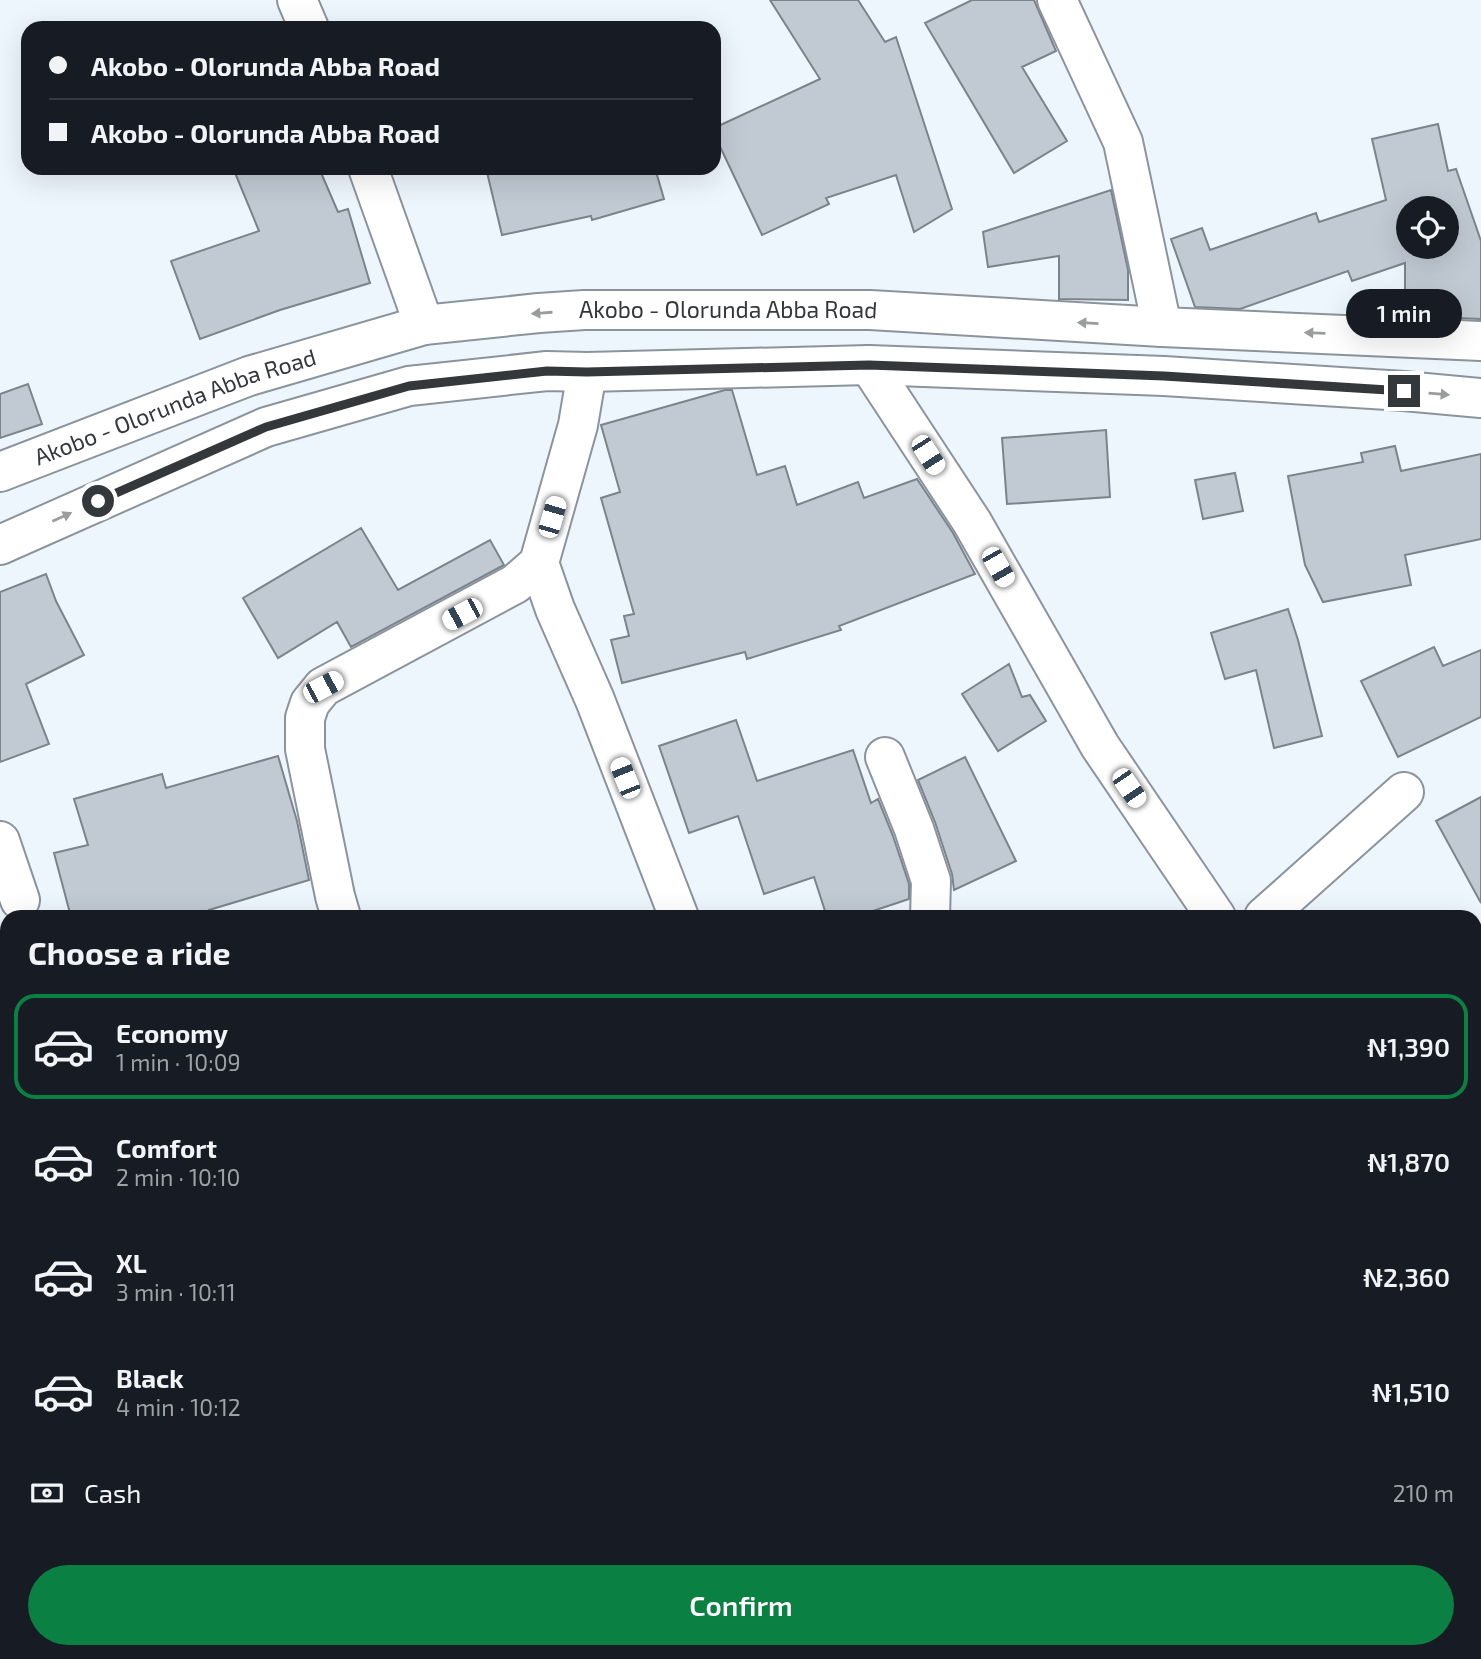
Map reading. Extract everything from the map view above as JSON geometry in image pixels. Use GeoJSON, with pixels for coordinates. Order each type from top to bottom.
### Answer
{"type":"FeatureCollection","features":[{"type":"Feature","properties":{"kind":"main road"},"geometry":{"type":"LineString","coordinates":[[297,0],[306,21]]}},
{"type":"Feature","properties":{"kind":"main road"},"geometry":{"type":"LineString","coordinates":[[1057,0],[1123,142],[1162,327]]}},
{"type":"Feature","properties":{"kind":"main road"},"geometry":{"type":"LineString","coordinates":[[370,175],[424,325]]}},
{"type":"Feature","properties":{"kind":"main road","name":"Akobo - Olorunda Abba Road"},"geometry":{"type":"LineString","coordinates":[[0,472],[249,376],[424,325],[539,313],[584,310],[870,310],[1162,327],[1481,341]]}},
{"type":"Feature","properties":{"kind":"main road"},"geometry":{"type":"LineString","coordinates":[[869,365],[972,522],[1100,746],[1211,910]]}},
{"type":"Feature","properties":{"kind":"main road"},"geometry":{"type":"LineString","coordinates":[[1,542],[266,427],[409,386],[547,371],[869,365],[1164,376],[1481,398]]}},
{"type":"Feature","properties":{"kind":"main road"},"geometry":{"type":"LineString","coordinates":[[339,910],[305,749],[305,718],[310,703],[323,687],[515,584],[539,563],[578,425],[587,372]]}},
{"type":"Feature","properties":{"kind":"main road"},"geometry":{"type":"LineString","coordinates":[[539,563],[676,910]]}},
{"type":"Feature","properties":{"kind":"main road"},"geometry":{"type":"LineString","coordinates":[[885,757],[914,829],[931,881],[930,910]]}},
{"type":"Feature","properties":{"kind":"main road"},"geometry":{"type":"LineString","coordinates":[[1272,910],[1404,792]]}},
{"type":"Feature","properties":{"kind":"main road"},"geometry":{"type":"LineString","coordinates":[[0,841],[20,900]]}},
{"type":"Feature","properties":{"kind":"building"},"geometry":{"type":"Polygon","coordinates":[[[770,0],[858,0],[885,42],[896,37],[952,209],[914,232],[896,175],[826,198],[829,204],[762,235],[721,149],[721,125],[820,79],[770,0]]]}},
{"type":"Feature","properties":{"kind":"building"},"geometry":{"type":"Polygon","coordinates":[[[972,0],[1034,0],[1056,51],[1022,67],[1067,141],[1014,173],[925,23],[972,0]]]}},
{"type":"Feature","properties":{"kind":"building"},"geometry":{"type":"Polygon","coordinates":[[[1438,124],[1448,171],[1456,169],[1481,241],[1481,319],[1405,316],[1405,263],[1352,281],[1348,271],[1240,309],[1195,307],[1171,239],[1202,228],[1210,250],[1316,213],[1319,222],[1386,200],[1372,139],[1438,124]]]}},
{"type":"Feature","properties":{"kind":"building"},"geometry":{"type":"Polygon","coordinates":[[[236,175],[322,175],[338,212],[348,209],[370,283],[280,310],[200,339],[171,261],[259,231],[236,175]]]}},
{"type":"Feature","properties":{"kind":"building"},"geometry":{"type":"Polygon","coordinates":[[[488,175],[657,175],[664,199],[592,220],[591,216],[502,235],[488,175]]]}},
{"type":"Feature","properties":{"kind":"building"},"geometry":{"type":"Polygon","coordinates":[[[1111,190],[1128,270],[1128,300],[1059,299],[1059,256],[988,267],[983,232],[1111,190]]]}},
{"type":"Feature","properties":{"kind":"building"},"geometry":{"type":"Polygon","coordinates":[[[28,384],[42,424],[0,438],[0,394],[28,384]]]}},
{"type":"Feature","properties":{"kind":"building"},"geometry":{"type":"Polygon","coordinates":[[[732,390],[757,475],[785,466],[797,505],[858,482],[864,498],[917,479],[953,533],[975,574],[839,626],[841,630],[747,659],[745,652],[622,683],[611,640],[629,636],[624,616],[634,614],[601,498],[620,492],[601,425],[732,390]]]}},
{"type":"Feature","properties":{"kind":"building"},"geometry":{"type":"Polygon","coordinates":[[[1106,430],[1110,497],[1007,504],[1002,438],[1106,430]]]}},
{"type":"Feature","properties":{"kind":"building"},"geometry":{"type":"Polygon","coordinates":[[[1395,446],[1401,471],[1481,454],[1481,539],[1405,555],[1411,585],[1323,602],[1305,565],[1288,476],[1363,462],[1361,453],[1395,446]]]}},
{"type":"Feature","properties":{"kind":"building"},"geometry":{"type":"Polygon","coordinates":[[[1235,473],[1243,511],[1203,519],[1195,480],[1235,473]]]}},
{"type":"Feature","properties":{"kind":"building"},"geometry":{"type":"Polygon","coordinates":[[[361,528],[398,590],[490,540],[504,565],[351,647],[337,622],[278,658],[243,598],[361,528]]]}},
{"type":"Feature","properties":{"kind":"building"},"geometry":{"type":"Polygon","coordinates":[[[46,574],[56,601],[84,655],[26,684],[49,744],[0,762],[0,592],[46,574]]]}},
{"type":"Feature","properties":{"kind":"building"},"geometry":{"type":"Polygon","coordinates":[[[1288,609],[1322,736],[1274,748],[1256,670],[1225,679],[1211,633],[1288,609]]]}},
{"type":"Feature","properties":{"kind":"building"},"geometry":{"type":"Polygon","coordinates":[[[1434,647],[1443,666],[1481,650],[1481,717],[1398,757],[1361,681],[1434,647]]]}},
{"type":"Feature","properties":{"kind":"building"},"geometry":{"type":"Polygon","coordinates":[[[1009,664],[1022,697],[1030,695],[1046,721],[998,751],[962,694],[1009,664]]]}},
{"type":"Feature","properties":{"kind":"building"},"geometry":{"type":"Polygon","coordinates":[[[736,720],[757,781],[853,750],[871,803],[878,799],[893,836],[909,884],[909,899],[876,910],[825,910],[814,877],[764,894],[738,816],[689,833],[659,746],[736,720]]]}},
{"type":"Feature","properties":{"kind":"building"},"geometry":{"type":"Polygon","coordinates":[[[278,756],[297,821],[309,880],[209,910],[69,910],[54,853],[88,845],[74,799],[162,774],[166,788],[278,756]]]}},
{"type":"Feature","properties":{"kind":"building"},"geometry":{"type":"Polygon","coordinates":[[[965,757],[1016,861],[954,890],[952,874],[935,822],[918,780],[965,757]]]}},
{"type":"Feature","properties":{"kind":"building"},"geometry":{"type":"Polygon","coordinates":[[[1481,797],[1481,903],[1436,821],[1481,797]]]}},
{"type":"Feature","properties":{"kind":"route"},"geometry":{"type":"LineString","coordinates":[[98,501],[266,427],[409,386],[547,371],[869,365],[1164,376],[1404,391]]}}]}
